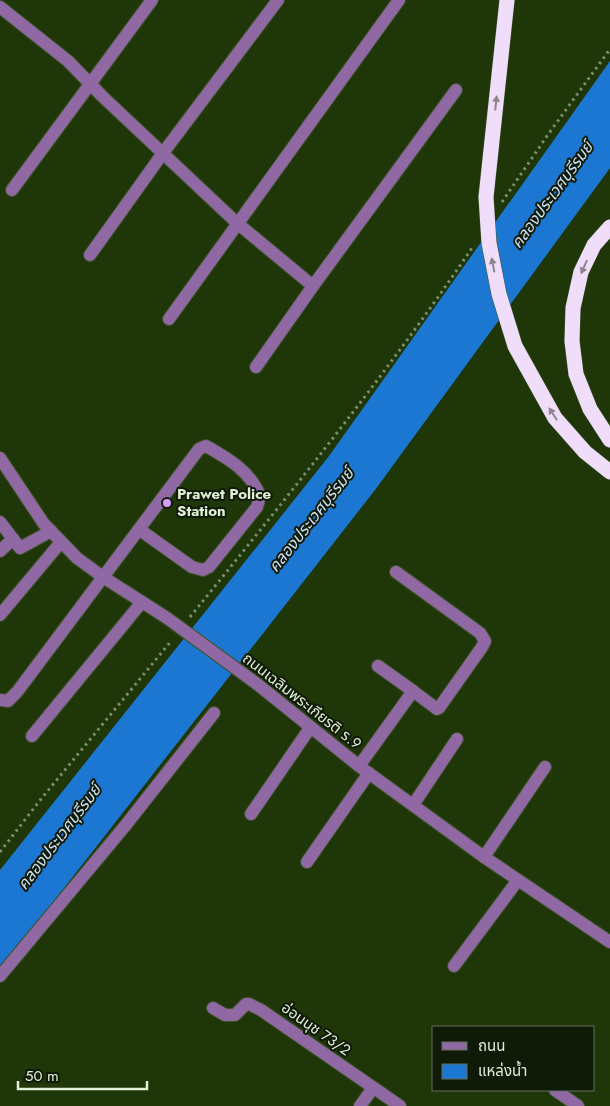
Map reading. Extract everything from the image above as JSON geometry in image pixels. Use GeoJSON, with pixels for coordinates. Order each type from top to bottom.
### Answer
{"type":"FeatureCollection","features":[{"type":"Feature","properties":{"kind":"highway"},"geometry":{"type":"LineString","coordinates":[[506,0],[486,197],[489,243],[499,294],[515,346],[555,418],[585,452],[610,472]]}},
{"type":"Feature","properties":{"kind":"highway"},"geometry":{"type":"LineString","coordinates":[[610,227],[594,245],[581,272],[573,308],[572,341],[576,374],[590,409],[610,440]]}},
{"type":"Feature","properties":{"kind":"street"},"geometry":{"type":"LineString","coordinates":[[12,190],[152,0]]}},
{"type":"Feature","properties":{"kind":"street"},"geometry":{"type":"LineString","coordinates":[[90,255],[163,153],[278,0]]}},
{"type":"Feature","properties":{"kind":"street"},"geometry":{"type":"LineString","coordinates":[[169,319],[399,0]]}},
{"type":"Feature","properties":{"kind":"street"},"geometry":{"type":"LineString","coordinates":[[2,13],[68,61],[237,223],[313,286]]}},
{"type":"Feature","properties":{"kind":"street"},"geometry":{"type":"LineString","coordinates":[[256,367],[456,90]]}},
{"type":"Feature","properties":{"kind":"street"},"geometry":{"type":"LineString","coordinates":[[0,700],[8,701],[17,692],[140,530],[194,454],[206,446],[223,455],[248,475],[260,496],[257,508],[209,567],[203,570],[186,564],[140,530]]}},
{"type":"Feature","properties":{"kind":"street","name":"ถนนเฉลิมพระเกียรติ ร.9"},"geometry":{"type":"LineString","coordinates":[[0,458],[50,530],[77,558],[167,618],[257,684],[310,728],[484,857],[610,942]]}},
{"type":"Feature","properties":{"kind":"street"},"geometry":{"type":"LineString","coordinates":[[0,522],[20,548],[50,530]]}},
{"type":"Feature","properties":{"kind":"street"},"geometry":{"type":"LineString","coordinates":[[0,551],[13,539]]}},
{"type":"Feature","properties":{"kind":"street"},"geometry":{"type":"LineString","coordinates":[[0,615],[61,542]]}},
{"type":"Feature","properties":{"kind":"street"},"geometry":{"type":"LineString","coordinates":[[378,666],[437,709],[482,647],[485,640],[480,633],[396,572]]}},
{"type":"Feature","properties":{"kind":"street"},"geometry":{"type":"LineString","coordinates":[[32,736],[142,602]]}},
{"type":"Feature","properties":{"kind":"street"},"geometry":{"type":"LineString","coordinates":[[307,862],[412,691]]}},
{"type":"Feature","properties":{"kind":"street"},"geometry":{"type":"LineString","coordinates":[[0,976],[125,826],[214,713]]}},
{"type":"Feature","properties":{"kind":"street"},"geometry":{"type":"LineString","coordinates":[[251,814],[310,728]]}},
{"type":"Feature","properties":{"kind":"street"},"geometry":{"type":"LineString","coordinates":[[413,805],[458,739]]}},
{"type":"Feature","properties":{"kind":"street"},"geometry":{"type":"LineString","coordinates":[[484,857],[545,767]]}},
{"type":"Feature","properties":{"kind":"street"},"geometry":{"type":"LineString","coordinates":[[454,966],[518,880]]}},
{"type":"Feature","properties":{"kind":"street","name":"อ่อนนุช 73/2"},"geometry":{"type":"LineString","coordinates":[[213,1008],[225,1015],[235,1015],[246,1004],[261,1010],[400,1106]]}},
{"type":"Feature","properties":{"kind":"street"},"geometry":{"type":"LineString","coordinates":[[360,1106],[373,1088]]}},
{"type":"Feature","properties":{"kind":"street"},"geometry":{"type":"LineString","coordinates":[[556,1091],[578,1106]]}},
{"type":"Feature","properties":{"kind":"path"},"geometry":{"type":"LineString","coordinates":[[497,210],[547,136],[610,49]]}},
{"type":"Feature","properties":{"kind":"path"},"geometry":{"type":"LineString","coordinates":[[188,619],[344,425],[442,293],[475,243]]}},
{"type":"Feature","properties":{"kind":"path"},"geometry":{"type":"LineString","coordinates":[[0,852],[176,634]]}},
{"type":"Feature","properties":{"kind":"water","name":"คลองประเวศบุรีรมย์"},"geometry":{"type":"Polygon","coordinates":[[[610,61],[610,168],[375,490],[0,970],[0,870],[329,456],[610,61]]]}},
{"type":"Feature","properties":{"kind":"place","name":"Prawet Police Station"},"geometry":{"type":"Point","coordinates":[167,503]}}]}
